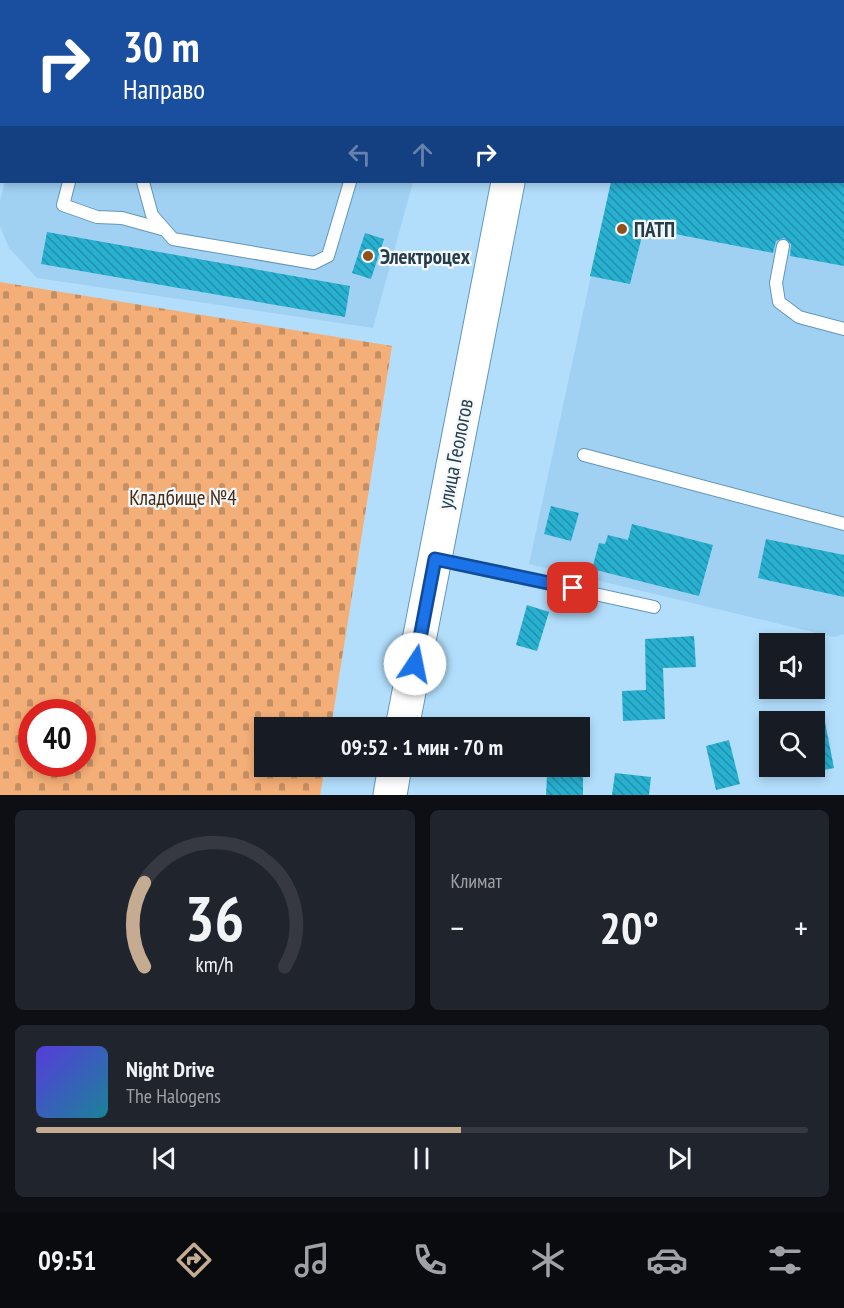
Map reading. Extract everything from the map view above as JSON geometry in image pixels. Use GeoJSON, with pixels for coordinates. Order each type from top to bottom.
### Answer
{"type":"FeatureCollection","features":[{"type":"Feature","properties":{"kind":"street","name":"улица Геологов"},"geometry":{"type":"LineString","coordinates":[[404,717],[508,183]]}},
{"type":"Feature","properties":{"kind":"street"},"geometry":{"type":"LineString","coordinates":[[390,795],[393,777]]}},
{"type":"Feature","properties":{"kind":"lane"},"geometry":{"type":"LineString","coordinates":[[69,183],[63,206],[97,218],[122,218],[165,230]]}},
{"type":"Feature","properties":{"kind":"lane"},"geometry":{"type":"LineString","coordinates":[[143,183],[152,215],[173,239],[314,263],[328,256],[350,183]]}},
{"type":"Feature","properties":{"kind":"lane"},"geometry":{"type":"LineString","coordinates":[[783,246],[776,283],[779,302],[799,317],[844,329]]}},
{"type":"Feature","properties":{"kind":"lane"},"geometry":{"type":"LineString","coordinates":[[584,455],[844,524]]}},
{"type":"Feature","properties":{"kind":"lane"},"geometry":{"type":"LineString","coordinates":[[435,559],[654,607]]}},
{"type":"Feature","properties":{"kind":"shaded area"},"geometry":{"type":"Polygon","coordinates":[[[5,183],[413,183],[373,328],[37,278],[9,248],[0,226],[0,200],[5,183]]]}},
{"type":"Feature","properties":{"kind":"shaded area","name":"ПАТП"},"geometry":{"type":"Polygon","coordinates":[[[611,183],[844,183],[844,634],[834,637],[529,564],[611,183]]]}},
{"type":"Feature","properties":{"kind":"green space","name":"Кладбище №4"},"geometry":{"type":"Polygon","coordinates":[[[0,282],[392,346],[333,717],[254,717],[254,777],[323,777],[320,795],[0,795],[0,282]]]}},
{"type":"Feature","properties":{"kind":"building"},"geometry":{"type":"Polygon","coordinates":[[[611,183],[844,183],[844,266],[790,256],[791,244],[784,238],[776,241],[773,253],[644,228],[630,284],[590,276],[611,183]]]}},
{"type":"Feature","properties":{"kind":"building"},"geometry":{"type":"Polygon","coordinates":[[[47,232],[350,286],[345,317],[41,264],[47,232]]]}},
{"type":"Feature","properties":{"kind":"building","name":"Электроцех"},"geometry":{"type":"Polygon","coordinates":[[[365,233],[384,239],[371,279],[352,273],[365,233]]]}},
{"type":"Feature","properties":{"kind":"building"},"geometry":{"type":"Polygon","coordinates":[[[551,506],[579,513],[571,541],[544,534],[551,506]]]}},
{"type":"Feature","properties":{"kind":"building"},"geometry":{"type":"Polygon","coordinates":[[[632,524],[713,545],[699,596],[592,569],[599,543],[605,544],[608,535],[628,540],[632,524]]]}},
{"type":"Feature","properties":{"kind":"building"},"geometry":{"type":"Polygon","coordinates":[[[766,539],[844,555],[844,597],[758,578],[766,539]]]}},
{"type":"Feature","properties":{"kind":"building"},"geometry":{"type":"Polygon","coordinates":[[[527,605],[549,612],[537,651],[516,645],[527,605]]]}},
{"type":"Feature","properties":{"kind":"building"},"geometry":{"type":"Polygon","coordinates":[[[694,636],[696,667],[663,668],[665,719],[623,721],[622,691],[646,690],[645,639],[694,636]]]}},
{"type":"Feature","properties":{"kind":"building"},"geometry":{"type":"Polygon","coordinates":[[[825,722],[834,768],[825,770],[825,722]]]}},
{"type":"Feature","properties":{"kind":"building"},"geometry":{"type":"Polygon","coordinates":[[[729,740],[740,784],[716,790],[706,746],[729,740]]]}},
{"type":"Feature","properties":{"kind":"building"},"geometry":{"type":"Polygon","coordinates":[[[615,773],[651,777],[649,795],[612,795],[615,773]]]}},
{"type":"Feature","properties":{"kind":"building"},"geometry":{"type":"Polygon","coordinates":[[[547,777],[583,777],[583,795],[546,795],[547,777]]]}},
{"type":"Feature","properties":{"kind":"place","name":"ПАТП"},"geometry":{"type":"Point","coordinates":[622,229]}},
{"type":"Feature","properties":{"kind":"place","name":"Электроцех"},"geometry":{"type":"Point","coordinates":[368,256]}},
{"type":"Feature","properties":{"kind":"route"},"geometry":{"type":"LineString","coordinates":[[415,664],[435,559],[573,588]]}}]}
